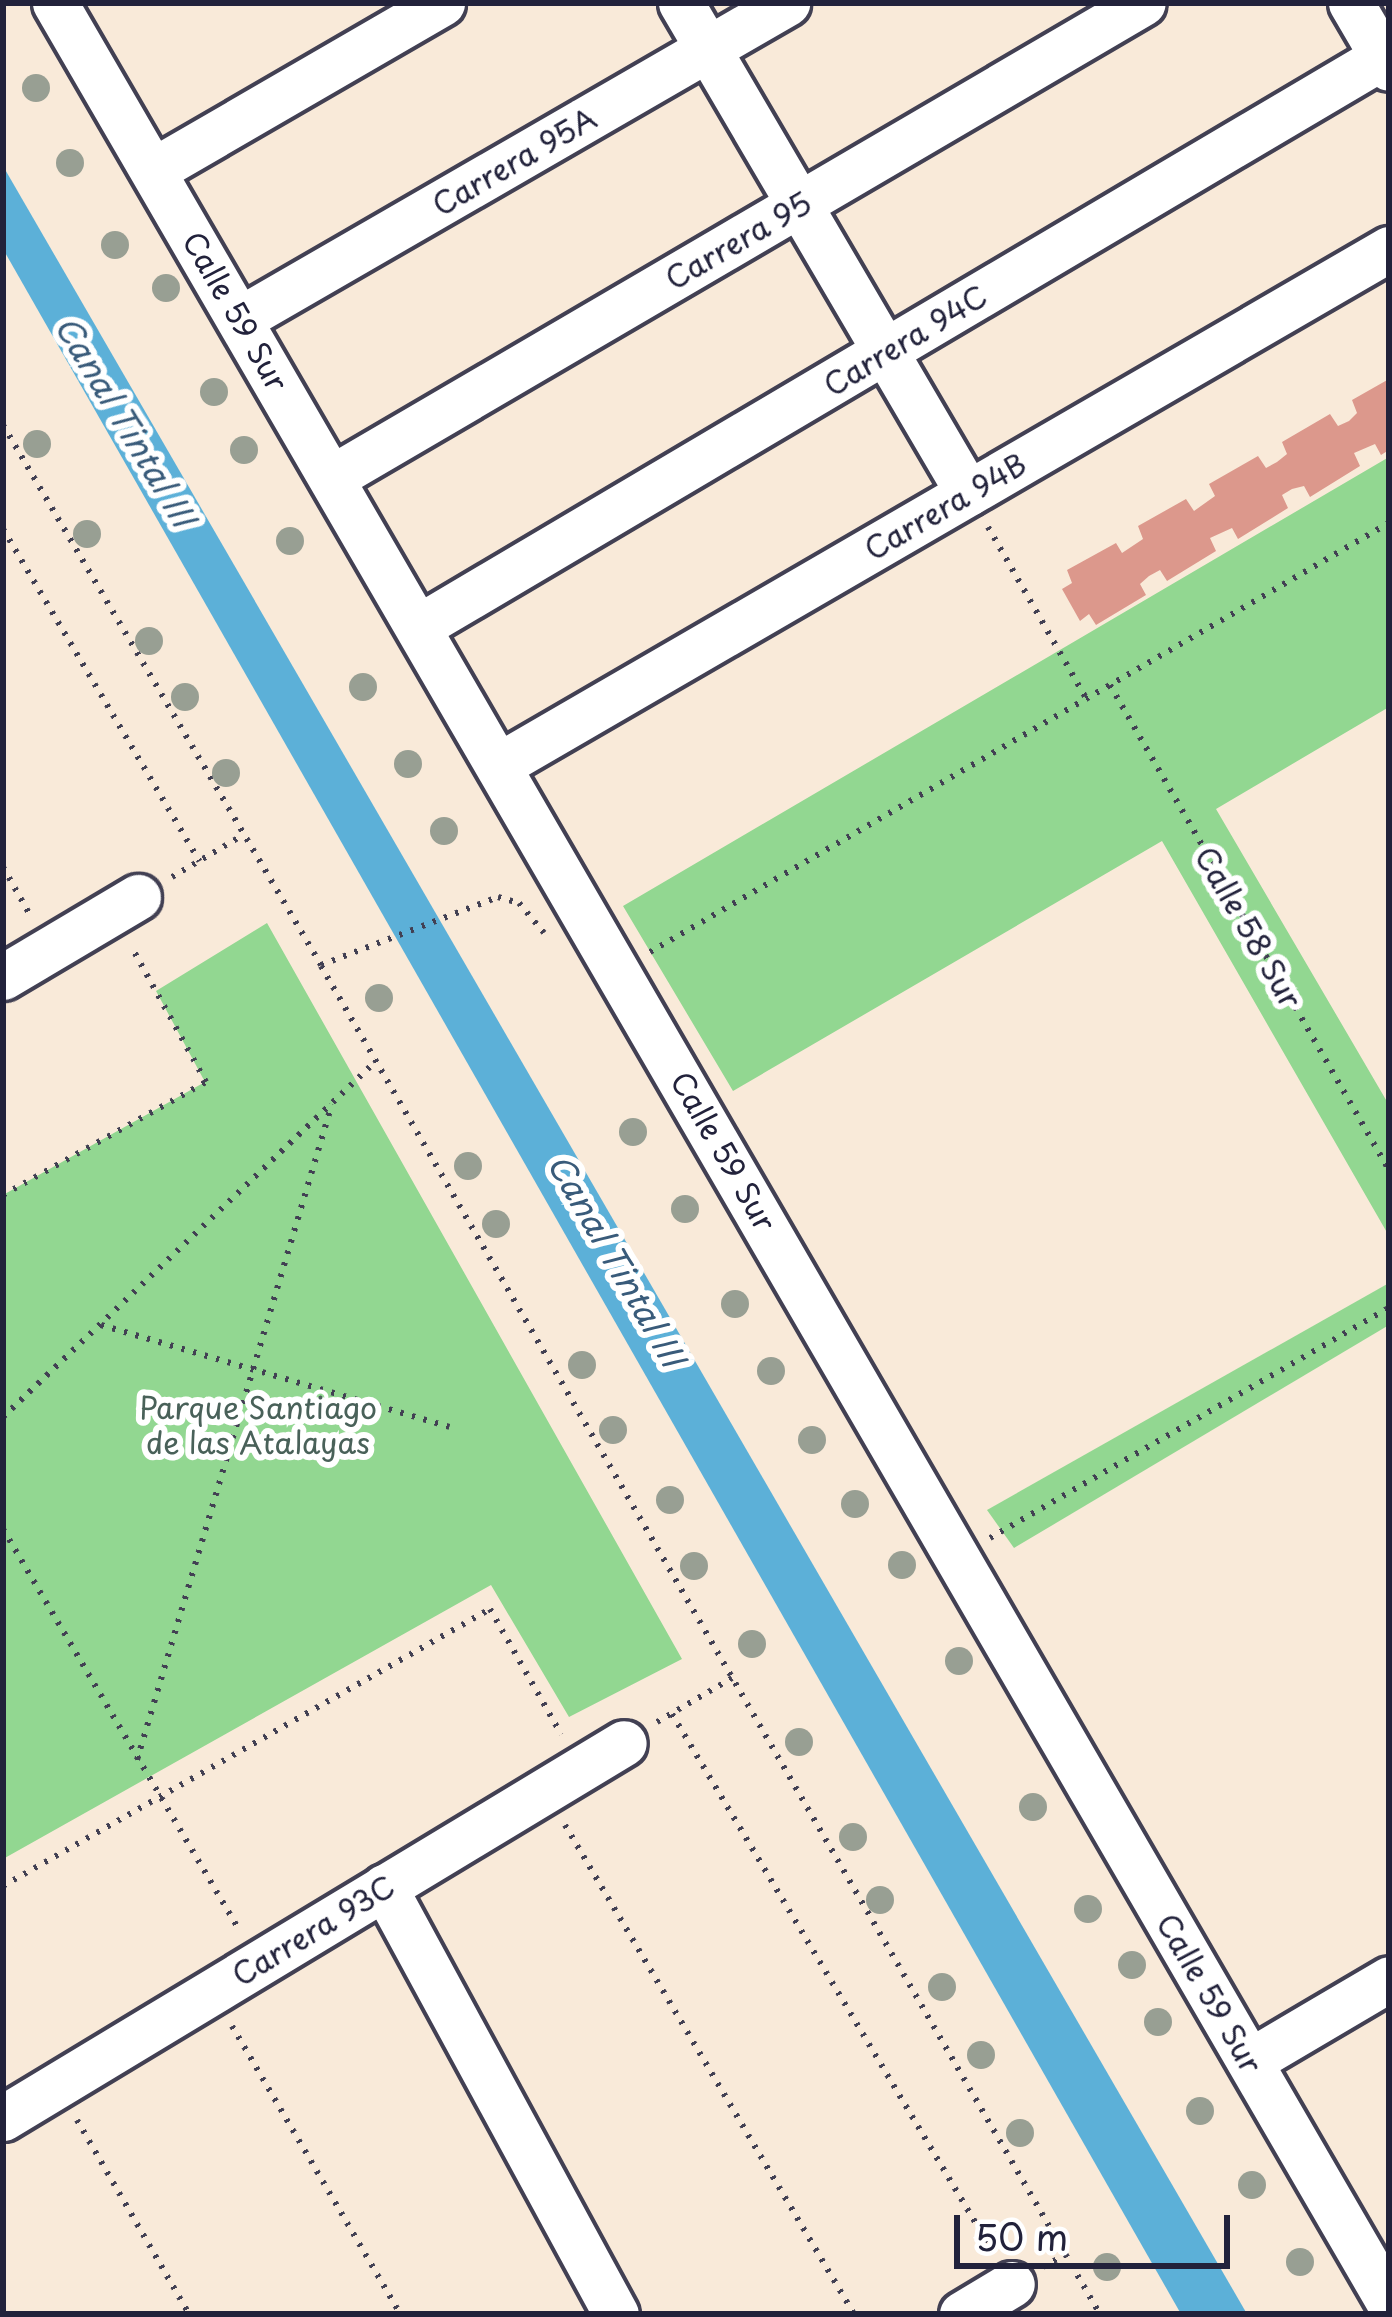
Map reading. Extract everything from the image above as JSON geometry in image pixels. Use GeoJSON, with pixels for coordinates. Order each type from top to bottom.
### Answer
{"type":"FeatureCollection","features":[{"type":"Feature","properties":{"kind":"street"},"geometry":{"type":"LineString","coordinates":[[154,170],[442,3]]}},
{"type":"Feature","properties":{"kind":"street"},"geometry":{"type":"LineString","coordinates":[[680,3],[968,493]]}},
{"type":"Feature","properties":{"kind":"street","name":"Carrera 95A"},"geometry":{"type":"LineString","coordinates":[[241,319],[787,3]]}},
{"type":"Feature","properties":{"kind":"street","name":"Carrera 95"},"geometry":{"type":"LineString","coordinates":[[334,477],[1143,3]]}},
{"type":"Feature","properties":{"kind":"street"},"geometry":{"type":"LineString","coordinates":[[1352,3],[1387,59]]}},
{"type":"Feature","properties":{"kind":"street","name":"Calle 59 Sur"},"geometry":{"type":"LineString","coordinates":[[65,6],[154,170],[1389,2302]]}},
{"type":"Feature","properties":{"kind":"street","name":"Carrera 94C"},"geometry":{"type":"LineString","coordinates":[[420,626],[1387,59]]}},
{"type":"Feature","properties":{"kind":"street","name":"Carrera 94B"},"geometry":{"type":"LineString","coordinates":[[501,764],[1389,248]]}},
{"type":"Feature","properties":{"kind":"street"},"geometry":{"type":"LineString","coordinates":[[3,977],[125,905]]}},
{"type":"Feature","properties":{"kind":"street","name":"Carrera 93C"},"geometry":{"type":"LineString","coordinates":[[3,2118],[624,1743]]}},
{"type":"Feature","properties":{"kind":"street"},"geometry":{"type":"LineString","coordinates":[[384,1887],[616,2314]]}},
{"type":"Feature","properties":{"kind":"street"},"geometry":{"type":"LineString","coordinates":[[1250,2061],[1389,1978]]}},
{"type":"Feature","properties":{"kind":"street"},"geometry":{"type":"LineString","coordinates":[[962,2314],[1012,2284]]}},
{"type":"Feature","properties":{"kind":"path"},"geometry":{"type":"LineString","coordinates":[[3,425],[321,965],[1100,2314]]}},
{"type":"Feature","properties":{"kind":"path"},"geometry":{"type":"LineString","coordinates":[[968,493],[1087,698]]}},
{"type":"Feature","properties":{"kind":"path"},"geometry":{"type":"LineString","coordinates":[[616,965],[1389,523]]}},
{"type":"Feature","properties":{"kind":"path"},"geometry":{"type":"LineString","coordinates":[[3,529],[200,861]]}},
{"type":"Feature","properties":{"kind":"path","name":"Calle 58 Sur"},"geometry":{"type":"LineString","coordinates":[[1110,685],[1389,1170]]}},
{"type":"Feature","properties":{"kind":"path"},"geometry":{"type":"LineString","coordinates":[[3,1195],[206,1082],[125,905],[244,835]]}},
{"type":"Feature","properties":{"kind":"path"},"geometry":{"type":"LineString","coordinates":[[3,867],[50,949]]}},
{"type":"Feature","properties":{"kind":"path"},"geometry":{"type":"LineString","coordinates":[[321,965],[498,897],[519,903],[550,939]]}},
{"type":"Feature","properties":{"kind":"path"},"geometry":{"type":"LineString","coordinates":[[3,1418],[376,1061]]}},
{"type":"Feature","properties":{"kind":"path"},"geometry":{"type":"LineString","coordinates":[[137,1760],[332,1104]]}},
{"type":"Feature","properties":{"kind":"path"},"geometry":{"type":"LineString","coordinates":[[956,1557],[1389,1307]]}},
{"type":"Feature","properties":{"kind":"path"},"geometry":{"type":"LineString","coordinates":[[100,1324],[448,1427]]}},
{"type":"Feature","properties":{"kind":"path"},"geometry":{"type":"LineString","coordinates":[[3,1529],[158,1798],[260,1962]]}},
{"type":"Feature","properties":{"kind":"path"},"geometry":{"type":"LineString","coordinates":[[3,1886],[490,1609],[563,1780],[854,2314]]}},
{"type":"Feature","properties":{"kind":"path"},"geometry":{"type":"LineString","coordinates":[[624,1743],[732,1678]]}},
{"type":"Feature","properties":{"kind":"path"},"geometry":{"type":"LineString","coordinates":[[672,1714],[1012,2284]]}},
{"type":"Feature","properties":{"kind":"path"},"geometry":{"type":"LineString","coordinates":[[212,1992],[400,2314]]}},
{"type":"Feature","properties":{"kind":"path"},"geometry":{"type":"LineString","coordinates":[[57,2086],[188,2314]]}},
{"type":"Feature","properties":{"kind":"green space"},"geometry":{"type":"Polygon","coordinates":[[[1389,457],[1389,707],[1216,809],[1389,1105],[1389,1236],[1162,841],[733,1091],[623,906],[1389,457]]]}},
{"type":"Feature","properties":{"kind":"green space","name":"Parque Santiago de las Atalayas"},"geometry":{"type":"Polygon","coordinates":[[[267,923],[682,1659],[569,1717],[491,1585],[3,1859],[3,1195],[205,1082],[156,991],[267,923]]]}},
{"type":"Feature","properties":{"kind":"green space"},"geometry":{"type":"Polygon","coordinates":[[[1389,1283],[1389,1325],[1014,1548],[987,1510],[1389,1283]]]}},
{"type":"Feature","properties":{"kind":"water","name":"Canal Tintal III"},"geometry":{"type":"Polygon","coordinates":[[[3,166],[1247,2314],[1181,2314],[3,249],[3,166]]]}},
{"type":"Feature","properties":{"kind":"building"},"geometry":{"type":"Polygon","coordinates":[[[1389,379],[1389,450],[1381,455],[1375,444],[1354,453],[1360,466],[1310,497],[1304,486],[1292,489],[1282,495],[1288,508],[1238,539],[1232,528],[1210,538],[1216,551],[1167,581],[1160,570],[1149,576],[1140,584],[1146,595],[1096,625],[1089,614],[1080,621],[1062,589],[1072,583],[1067,570],[1116,543],[1122,553],[1143,539],[1138,526],[1186,499],[1194,511],[1215,496],[1209,484],[1258,456],[1266,468],[1277,462],[1287,454],[1282,442],[1330,414],[1338,426],[1349,421],[1357,413],[1352,400],[1389,379]]]}}]}
